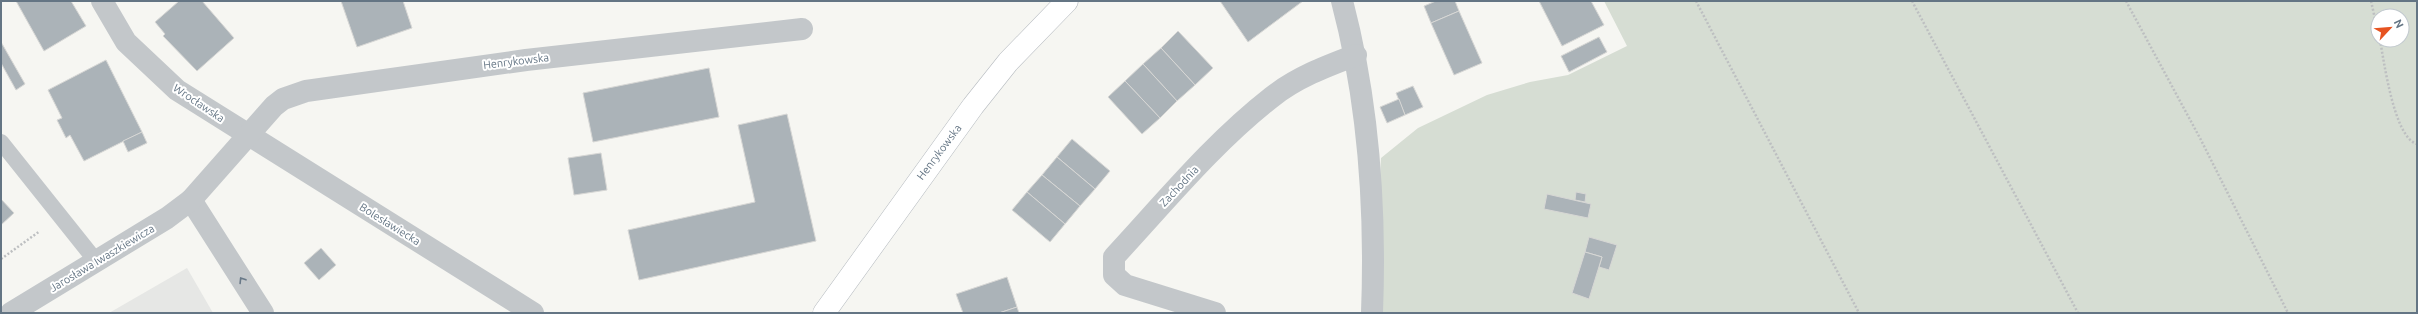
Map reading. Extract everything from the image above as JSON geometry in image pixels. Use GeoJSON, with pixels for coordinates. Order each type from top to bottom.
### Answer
{"type":"FeatureCollection","features":[{"type":"Feature","properties":{"kind":"main road","name":"Henrykowska"},"geometry":{"type":"LineString","coordinates":[[824,313],[973,106],[1008,62],[1067,1]]}},
{"type":"Feature","properties":{"kind":"street","name":"Wrocławska"},"geometry":{"type":"LineString","coordinates":[[102,1],[126,42],[158,74],[177,90],[247,135]]}},
{"type":"Feature","properties":{"kind":"street"},"geometry":{"type":"LineString","coordinates":[[1342,1],[1356,55],[1369,153],[1373,233],[1372,313]]}},
{"type":"Feature","properties":{"kind":"street","name":"Henrykowska"},"geometry":{"type":"LineString","coordinates":[[247,135],[265,114],[283,99],[306,91],[526,60],[802,29]]}},
{"type":"Feature","properties":{"kind":"street","name":"Zachodnia"},"geometry":{"type":"LineString","coordinates":[[1215,313],[1125,285],[1114,275],[1114,257],[1216,147],[1273,96],[1314,71],[1356,55]]}},
{"type":"Feature","properties":{"kind":"street"},"geometry":{"type":"LineString","coordinates":[[247,135],[191,200],[263,313]]}},
{"type":"Feature","properties":{"kind":"street","name":"Bolesławiecka"},"geometry":{"type":"LineString","coordinates":[[247,135],[532,313]]}},
{"type":"Feature","properties":{"kind":"street","name":"Jarosława Iwaszkiewicza"},"geometry":{"type":"LineString","coordinates":[[11,313],[167,218],[191,200]]}},
{"type":"Feature","properties":{"kind":"lane"},"geometry":{"type":"LineString","coordinates":[[1,142],[96,261]]}},
{"type":"Feature","properties":{"kind":"path"},"geometry":{"type":"LineString","coordinates":[[1696,1],[1858,313]]}},
{"type":"Feature","properties":{"kind":"path"},"geometry":{"type":"LineString","coordinates":[[1912,1],[2078,313]]}},
{"type":"Feature","properties":{"kind":"path"},"geometry":{"type":"LineString","coordinates":[[2126,1],[2201,140],[2288,313]]}},
{"type":"Feature","properties":{"kind":"path"},"geometry":{"type":"LineString","coordinates":[[2382,48],[2396,115],[2403,132],[2417,144]]}},
{"type":"Feature","properties":{"kind":"path"},"geometry":{"type":"LineString","coordinates":[[1,259],[61,216]]}},
{"type":"Feature","properties":{"kind":"shaded area"},"geometry":{"type":"Polygon","coordinates":[[[1604,1],[2417,1],[2417,313],[1383,313],[1379,196],[1381,158],[1418,128],[1487,95],[1530,82],[1568,75],[1627,46],[1604,1]]]}},
{"type":"Feature","properties":{"kind":"shaded area"},"geometry":{"type":"Polygon","coordinates":[[[187,268],[213,313],[109,313],[187,268]]]}},
{"type":"Feature","properties":{"kind":"building"},"geometry":{"type":"Polygon","coordinates":[[[16,1],[71,1],[86,26],[44,51],[16,1]]]}},
{"type":"Feature","properties":{"kind":"building"},"geometry":{"type":"Polygon","coordinates":[[[179,1],[202,1],[234,38],[197,71],[163,36],[165,34],[155,22],[179,1]]]}},
{"type":"Feature","properties":{"kind":"building"},"geometry":{"type":"Polygon","coordinates":[[[341,1],[403,1],[412,28],[357,47],[341,1]]]}},
{"type":"Feature","properties":{"kind":"building"},"geometry":{"type":"Polygon","coordinates":[[[1220,1],[1303,1],[1248,42],[1220,1]]]}},
{"type":"Feature","properties":{"kind":"building"},"geometry":{"type":"Polygon","coordinates":[[[1436,1],[1455,1],[1459,11],[1431,23],[1424,6],[1436,1]]]}},
{"type":"Feature","properties":{"kind":"building"},"geometry":{"type":"Polygon","coordinates":[[[1539,1],[1591,1],[1604,25],[1562,46],[1539,1]]]}},
{"type":"Feature","properties":{"kind":"building"},"geometry":{"type":"Polygon","coordinates":[[[1459,11],[1482,63],[1454,75],[1431,23],[1459,11]]]}},
{"type":"Feature","properties":{"kind":"building"},"geometry":{"type":"Polygon","coordinates":[[[1178,31],[1213,68],[1195,85],[1161,48],[1178,31]]]}},
{"type":"Feature","properties":{"kind":"building"},"geometry":{"type":"Polygon","coordinates":[[[1599,37],[1607,52],[1569,72],[1561,56],[1599,37]]]}},
{"type":"Feature","properties":{"kind":"building"},"geometry":{"type":"Polygon","coordinates":[[[1,42],[25,84],[16,90],[1,63],[1,42]]]}},
{"type":"Feature","properties":{"kind":"building"},"geometry":{"type":"Polygon","coordinates":[[[1161,48],[1195,85],[1177,101],[1143,64],[1161,48]]]}},
{"type":"Feature","properties":{"kind":"building"},"geometry":{"type":"Polygon","coordinates":[[[106,60],[142,132],[84,161],[70,135],[66,138],[57,120],[62,118],[48,90],[106,60]]]}},
{"type":"Feature","properties":{"kind":"building"},"geometry":{"type":"Polygon","coordinates":[[[1143,64],[1177,101],[1160,118],[1125,81],[1143,64]]]}},
{"type":"Feature","properties":{"kind":"building"},"geometry":{"type":"Polygon","coordinates":[[[709,68],[719,117],[593,142],[583,93],[709,68]]]}},
{"type":"Feature","properties":{"kind":"building"},"geometry":{"type":"Polygon","coordinates":[[[1125,81],[1160,118],[1142,134],[1108,97],[1125,81]]]}},
{"type":"Feature","properties":{"kind":"building"},"geometry":{"type":"Polygon","coordinates":[[[1413,86],[1423,107],[1405,115],[1396,93],[1413,86]]]}},
{"type":"Feature","properties":{"kind":"building"},"geometry":{"type":"Polygon","coordinates":[[[1399,99],[1405,115],[1387,123],[1380,107],[1399,99]]]}},
{"type":"Feature","properties":{"kind":"building"},"geometry":{"type":"Polygon","coordinates":[[[787,114],[816,241],[639,280],[628,230],[755,202],[738,125],[787,114]]]}},
{"type":"Feature","properties":{"kind":"building"},"geometry":{"type":"Polygon","coordinates":[[[142,132],[147,143],[128,152],[123,141],[142,132]]]}},
{"type":"Feature","properties":{"kind":"building"},"geometry":{"type":"Polygon","coordinates":[[[1072,139],[1110,171],[1095,189],[1057,157],[1072,139]]]}},
{"type":"Feature","properties":{"kind":"building"},"geometry":{"type":"Polygon","coordinates":[[[601,153],[607,190],[574,195],[568,158],[601,153]]]}},
{"type":"Feature","properties":{"kind":"building"},"geometry":{"type":"Polygon","coordinates":[[[1057,157],[1095,189],[1080,206],[1042,175],[1057,157]]]}},
{"type":"Feature","properties":{"kind":"building"},"geometry":{"type":"Polygon","coordinates":[[[1042,175],[1080,206],[1065,224],[1027,192],[1042,175]]]}},
{"type":"Feature","properties":{"kind":"building"},"geometry":{"type":"Polygon","coordinates":[[[1027,192],[1065,224],[1050,242],[1012,210],[1027,192]]]}},
{"type":"Feature","properties":{"kind":"building"},"geometry":{"type":"Polygon","coordinates":[[[1576,192],[1586,194],[1585,202],[1575,200],[1576,192]]]}},
{"type":"Feature","properties":{"kind":"building"},"geometry":{"type":"Polygon","coordinates":[[[1547,194],[1591,204],[1588,218],[1544,209],[1547,194]]]}},
{"type":"Feature","properties":{"kind":"building"},"geometry":{"type":"Polygon","coordinates":[[[1,199],[14,213],[1,225],[1,199]]]}},
{"type":"Feature","properties":{"kind":"building"},"geometry":{"type":"Polygon","coordinates":[[[1589,237],[1617,245],[1609,270],[1599,267],[1602,257],[1585,252],[1589,237]]]}},
{"type":"Feature","properties":{"kind":"building"},"geometry":{"type":"Polygon","coordinates":[[[321,248],[336,265],[319,280],[304,263],[321,248]]]}},
{"type":"Feature","properties":{"kind":"building"},"geometry":{"type":"Polygon","coordinates":[[[1585,252],[1602,257],[1589,299],[1572,293],[1585,252]]]}},
{"type":"Feature","properties":{"kind":"building"},"geometry":{"type":"Polygon","coordinates":[[[1007,277],[1017,307],[999,313],[963,313],[956,294],[1007,277]]]}},
{"type":"Feature","properties":{"kind":"building"},"geometry":{"type":"Polygon","coordinates":[[[1017,307],[1019,313],[999,313],[1017,307]]]}}]}
